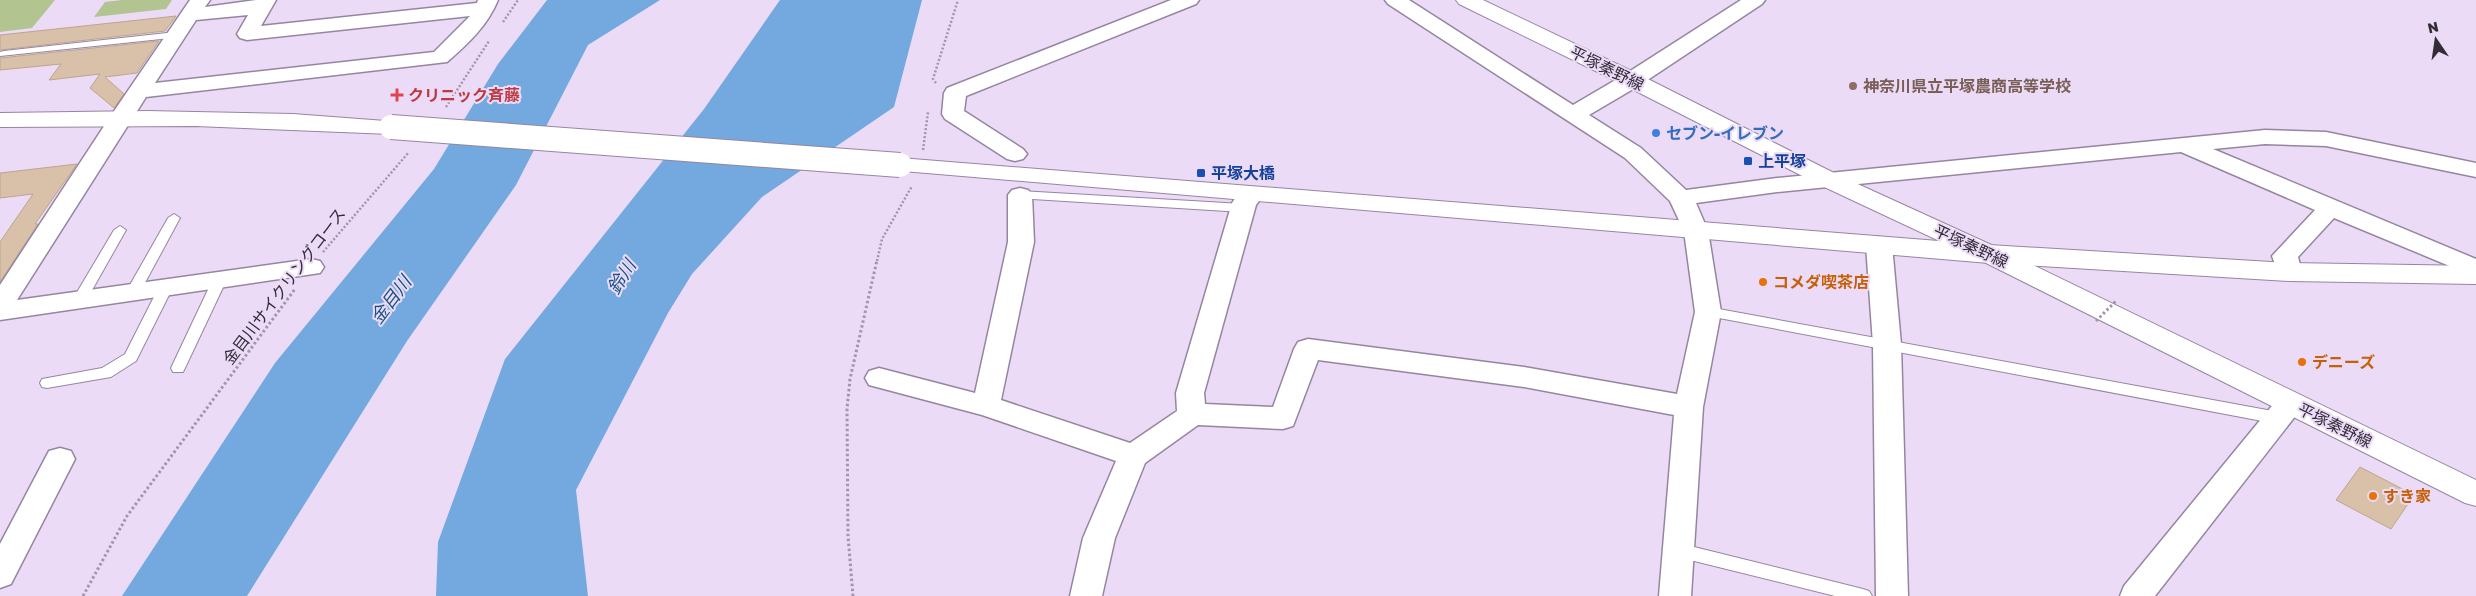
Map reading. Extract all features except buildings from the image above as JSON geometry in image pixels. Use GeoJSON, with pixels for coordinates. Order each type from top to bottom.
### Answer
{"type":"FeatureCollection","features":[{"type":"Feature","properties":{"kind":"street"},"geometry":{"type":"LineString","coordinates":[[1015,154],[953,114],[955,93],[1189,0]]}},
{"type":"Feature","properties":{"kind":"street"},"geometry":{"type":"LineString","coordinates":[[1395,0],[1633,152],[1681,198],[1696,231],[1708,312],[1689,407],[1675,596]]}},
{"type":"Feature","properties":{"kind":"street","name":"平塚秦野線"},"geometry":{"type":"LineString","coordinates":[[1466,0],[1632,80],[1829,180],[1989,254],[2284,410],[2476,494]]}},
{"type":"Feature","properties":{"kind":"street"},"geometry":{"type":"LineString","coordinates":[[1574,114],[1632,80],[1755,0]]}},
{"type":"Feature","properties":{"kind":"street"},"geometry":{"type":"LineString","coordinates":[[264,4],[247,34],[487,4]]}},
{"type":"Feature","properties":{"kind":"street"},"geometry":{"type":"LineString","coordinates":[[0,306],[121,117],[195,8],[264,4]]}},
{"type":"Feature","properties":{"kind":"street"},"geometry":{"type":"LineString","coordinates":[[139,91],[440,58],[469,30],[487,4]]}},
{"type":"Feature","properties":{"kind":"street"},"geometry":{"type":"LineString","coordinates":[[0,120],[121,117],[298,120],[900,165],[1247,201],[1696,231],[1989,254],[2289,272],[2476,275]]}},
{"type":"Feature","properties":{"kind":"street"},"geometry":{"type":"LineString","coordinates":[[1681,198],[1829,180],[2265,137],[2326,140],[2476,170]]}},
{"type":"Feature","properties":{"kind":"street"},"geometry":{"type":"LineString","coordinates":[[2186,145],[2476,269]]}},
{"type":"Feature","properties":{"kind":"street"},"geometry":{"type":"LineString","coordinates":[[986,406],[1021,242],[1020,195]]}},
{"type":"Feature","properties":{"kind":"street"},"geometry":{"type":"LineString","coordinates":[[1192,415],[1190,393],[1247,201]]}},
{"type":"Feature","properties":{"kind":"street"},"geometry":{"type":"LineString","coordinates":[[2289,272],[2285,256],[2330,208]]}},
{"type":"Feature","properties":{"kind":"street"},"geometry":{"type":"LineString","coordinates":[[1879,245],[1887,344],[1892,596]]}},
{"type":"Feature","properties":{"kind":"street"},"geometry":{"type":"LineString","coordinates":[[0,311],[311,267]]}},
{"type":"Feature","properties":{"kind":"street"},"geometry":{"type":"LineString","coordinates":[[1086,596],[1099,538],[1133,456],[1192,415],[1219,414],[1282,418],[1308,349],[1524,377],[1689,407]]}},
{"type":"Feature","properties":{"kind":"street"},"geometry":{"type":"LineString","coordinates":[[878,378],[986,406],[1104,444],[1133,456]]}},
{"type":"Feature","properties":{"kind":"street"},"geometry":{"type":"LineString","coordinates":[[2136,596],[2284,410]]}},
{"type":"Feature","properties":{"kind":"street"},"geometry":{"type":"LineString","coordinates":[[0,575],[60,459]]}},
{"type":"Feature","properties":{"kind":"lane"},"geometry":{"type":"LineString","coordinates":[[4,54],[176,35]]}},
{"type":"Feature","properties":{"kind":"lane"},"geometry":{"type":"LineString","coordinates":[[1020,195],[1247,201]]}},
{"type":"Feature","properties":{"kind":"lane"},"geometry":{"type":"LineString","coordinates":[[133,292],[174,218]]}},
{"type":"Feature","properties":{"kind":"lane"},"geometry":{"type":"LineString","coordinates":[[80,300],[120,230]]}},
{"type":"Feature","properties":{"kind":"lane"},"geometry":{"type":"LineString","coordinates":[[178,368],[220,279]]}},
{"type":"Feature","properties":{"kind":"lane"},"geometry":{"type":"LineString","coordinates":[[47,383],[106,373],[131,357],[166,288]]}},
{"type":"Feature","properties":{"kind":"lane"},"geometry":{"type":"LineString","coordinates":[[1708,312],[1887,344],[2284,410]]}},
{"type":"Feature","properties":{"kind":"lane"},"geometry":{"type":"LineString","coordinates":[[1678,550],[1863,596]]}},
{"type":"Feature","properties":{"kind":"path"},"geometry":{"type":"LineString","coordinates":[[499,27],[518,0]]}},
{"type":"Feature","properties":{"kind":"path"},"geometry":{"type":"LineString","coordinates":[[941,89],[933,79],[958,0]]}},
{"type":"Feature","properties":{"kind":"path"},"geometry":{"type":"LineString","coordinates":[[443,113],[473,63],[494,34]]}},
{"type":"Feature","properties":{"kind":"path","name":"金目川サイクリングコース"},"geometry":{"type":"LineString","coordinates":[[83,596],[127,516],[311,267],[409,152]]}},
{"type":"Feature","properties":{"kind":"path"},"geometry":{"type":"LineString","coordinates":[[2096,321],[2116,301]]}},
{"type":"Feature","properties":{"kind":"green space"},"geometry":{"type":"Polygon","coordinates":[[[0,0],[55,0],[32,28],[0,32],[0,0]]]}},
{"type":"Feature","properties":{"kind":"green space"},"geometry":{"type":"Polygon","coordinates":[[[172,0],[166,9],[94,17],[105,2],[172,0]]]}},
{"type":"Feature","properties":{"kind":"water","name":"金目川"},"geometry":{"type":"Polygon","coordinates":[[[547,0],[660,0],[588,45],[516,185],[407,341],[247,596],[122,596],[275,363],[434,169],[498,64],[547,0]]]}},
{"type":"Feature","properties":{"kind":"water","name":"鈴川"},"geometry":{"type":"Polygon","coordinates":[[[780,0],[922,0],[894,107],[762,197],[692,274],[668,313],[576,490],[588,596],[436,596],[438,542],[505,359],[704,109],[780,0]]]}},
{"type":"Feature","properties":{"kind":"place","name":"神奈川県立平塚農商高等学校"},"geometry":{"type":"Point","coordinates":[1853,86]}},
{"type":"Feature","properties":{"kind":"place","name":"クリニック斉藤"},"geometry":{"type":"Point","coordinates":[397,95]}},
{"type":"Feature","properties":{"kind":"place","name":"セブン-イレブン"},"geometry":{"type":"Point","coordinates":[1656,133]}},
{"type":"Feature","properties":{"kind":"place","name":"上平塚"},"geometry":{"type":"Point","coordinates":[1748,161]}},
{"type":"Feature","properties":{"kind":"place","name":"平塚大橋"},"geometry":{"type":"Point","coordinates":[1201,173]}},
{"type":"Feature","properties":{"kind":"place","name":"コメダ喫茶店"},"geometry":{"type":"Point","coordinates":[1763,282]}},
{"type":"Feature","properties":{"kind":"place","name":"デニーズ"},"geometry":{"type":"Point","coordinates":[2302,362]}},
{"type":"Feature","properties":{"kind":"place","name":"すき家"},"geometry":{"type":"Point","coordinates":[2373,496]}}]}
